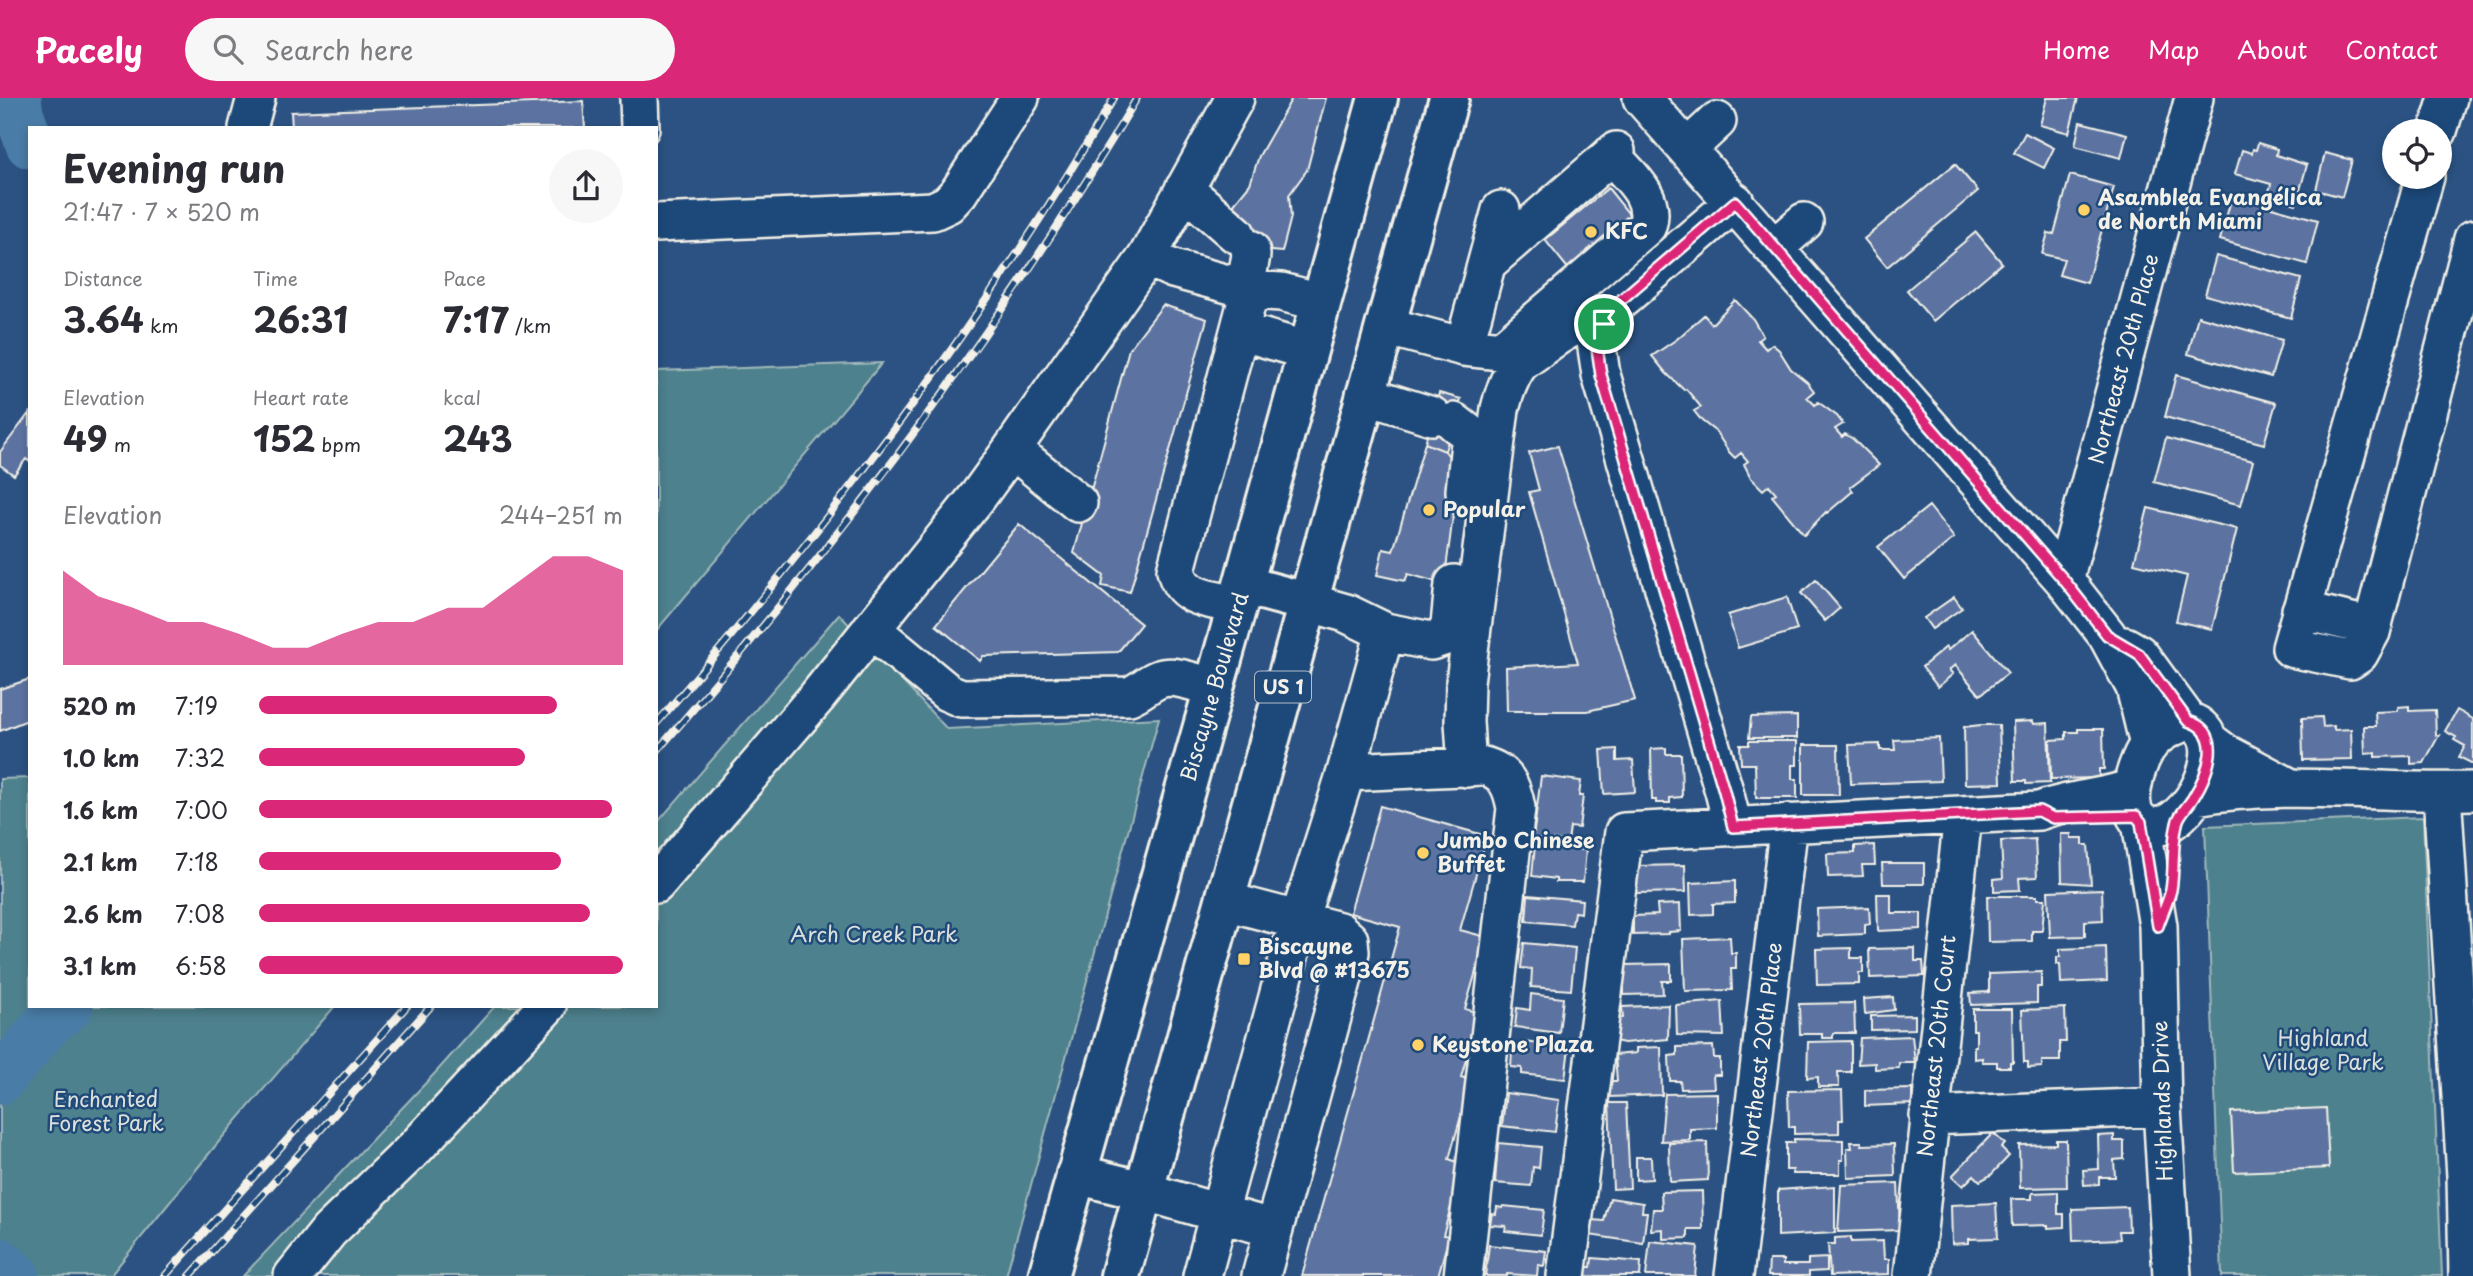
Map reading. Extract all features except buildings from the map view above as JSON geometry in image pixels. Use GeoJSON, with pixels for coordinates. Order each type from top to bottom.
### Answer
{"type":"FeatureCollection","features":[{"type":"Feature","properties":{"kind":"main road","name":"Biscayne Boulevard"},"geometry":{"type":"LineString","coordinates":[[1048,1276],[1241,595],[1378,98]]}},
{"type":"Feature","properties":{"kind":"main road","name":"US 1"},"geometry":{"type":"LineString","coordinates":[[1120,1276],[1449,98]]}},
{"type":"Feature","properties":{"kind":"main road"},"geometry":{"type":"LineString","coordinates":[[1241,595],[1307,602]]}},
{"type":"Feature","properties":{"kind":"main road"},"geometry":{"type":"LineString","coordinates":[[1076,1174],[1143,1191]]}},
{"type":"Feature","properties":{"kind":"street"},"geometry":{"type":"LineString","coordinates":[[249,126],[256,98]]}},
{"type":"Feature","properties":{"kind":"street"},"geometry":{"type":"LineString","coordinates":[[639,98],[640,126]]}},
{"type":"Feature","properties":{"kind":"street"},"geometry":{"type":"LineString","coordinates":[[658,223],[933,211],[948,204],[959,192],[1020,98]]}},
{"type":"Feature","properties":{"kind":"street"},"geometry":{"type":"LineString","coordinates":[[658,882],[872,629],[1012,449],[1147,257],[1235,98]]}},
{"type":"Feature","properties":{"kind":"street"},"geometry":{"type":"LineString","coordinates":[[1643,98],[2064,580],[2107,635],[2135,687],[2149,745]]}},
{"type":"Feature","properties":{"kind":"street","name":"Northeast 20th Place"},"geometry":{"type":"LineString","coordinates":[[2064,580],[2194,98]]}},
{"type":"Feature","properties":{"kind":"street"},"geometry":{"type":"LineString","coordinates":[[2442,119],[2448,98]]}},
{"type":"Feature","properties":{"kind":"street"},"geometry":{"type":"LineString","coordinates":[[1687,149],[1717,121]]}},
{"type":"Feature","properties":{"kind":"street"},"geometry":{"type":"LineString","coordinates":[[1385,326],[1464,347],[1501,351],[1647,226],[1650,205],[1613,153],[1487,263]]}},
{"type":"Feature","properties":{"kind":"street"},"geometry":{"type":"LineString","coordinates":[[1184,189],[1243,242],[1251,255],[1248,272],[1250,290],[1176,570],[1179,582],[1189,593],[1241,595]]}},
{"type":"Feature","properties":{"kind":"street"},"geometry":{"type":"LineString","coordinates":[[2422,189],[2291,648],[2350,660],[2359,654],[2372,627],[2473,239]]}},
{"type":"Feature","properties":{"kind":"street"},"geometry":{"type":"LineString","coordinates":[[1733,827],[1601,375],[1596,341],[1616,304],[1735,202]]}},
{"type":"Feature","properties":{"kind":"street"},"geometry":{"type":"LineString","coordinates":[[1464,347],[1501,211]]}},
{"type":"Feature","properties":{"kind":"street"},"geometry":{"type":"LineString","coordinates":[[1774,248],[1804,222]]}},
{"type":"Feature","properties":{"kind":"street"},"geometry":{"type":"LineString","coordinates":[[1147,257],[1173,269],[1250,290],[1281,292],[1321,302]]}},
{"type":"Feature","properties":{"kind":"street"},"geometry":{"type":"LineString","coordinates":[[1467,768],[1465,682],[1500,409],[1506,386],[1518,365],[1564,331],[1579,324],[1604,324]]}},
{"type":"Feature","properties":{"kind":"street"},"geometry":{"type":"LineString","coordinates":[[1240,331],[1308,351]]}},
{"type":"Feature","properties":{"kind":"street"},"geometry":{"type":"LineString","coordinates":[[1307,602],[1346,613],[1385,632],[1431,641],[1443,637],[1450,625],[1470,443],[1467,432],[1443,419],[1365,395]]}},
{"type":"Feature","properties":{"kind":"street"},"geometry":{"type":"LineString","coordinates":[[1012,449],[1078,503]]}},
{"type":"Feature","properties":{"kind":"street"},"geometry":{"type":"LineString","coordinates":[[872,629],[947,692],[961,698],[1129,696],[1141,692],[1161,678],[1177,678],[1214,688]]}},
{"type":"Feature","properties":{"kind":"street"},"geometry":{"type":"LineString","coordinates":[[1202,1276],[1299,920],[1346,772],[1385,632]]}},
{"type":"Feature","properties":{"kind":"street"},"geometry":{"type":"LineString","coordinates":[[1566,1276],[1624,832],[2039,811],[2053,818],[2137,809],[2160,826],[2171,823],[2187,806],[2207,770],[2212,750],[2139,654],[2107,635]]}},
{"type":"Feature","properties":{"kind":"street"},"geometry":{"type":"LineString","coordinates":[[2137,809],[2142,754],[2166,729],[2199,731],[2225,753],[2291,788]]}},
{"type":"Feature","properties":{"kind":"street"},"geometry":{"type":"LineString","coordinates":[[1346,772],[1483,766],[1497,769],[1513,792],[1516,808],[1463,1276]]}},
{"type":"Feature","properties":{"kind":"street"},"geometry":{"type":"LineString","coordinates":[[2187,806],[2218,792],[2291,788],[2457,791],[2470,1176],[2468,1276]]}},
{"type":"Feature","properties":{"kind":"street","name":"Highlands Drive"},"geometry":{"type":"LineString","coordinates":[[2158,926],[2171,890],[2174,839],[2187,806]]}},
{"type":"Feature","properties":{"kind":"street","name":"Highlands Drive"},"geometry":{"type":"LineString","coordinates":[[2137,809],[2158,926],[2162,1107],[2172,1276]]}},
{"type":"Feature","properties":{"kind":"street","name":"Northeast 20th Court"},"geometry":{"type":"LineString","coordinates":[[1913,1276],[1963,815]]}},
{"type":"Feature","properties":{"kind":"street","name":"Northeast 20th Place"},"geometry":{"type":"LineString","coordinates":[[1734,1276],[1789,823]]}},
{"type":"Feature","properties":{"kind":"street"},"geometry":{"type":"LineString","coordinates":[[1225,901],[1339,931],[1349,940],[1350,952],[1261,1276]]}},
{"type":"Feature","properties":{"kind":"street"},"geometry":{"type":"LineString","coordinates":[[293,1276],[330,1231],[415,1147],[545,1008]]}},
{"type":"Feature","properties":{"kind":"street"},"geometry":{"type":"LineString","coordinates":[[1929,1116],[2162,1107]]}},
{"type":"Feature","properties":{"kind":"street"},"geometry":{"type":"LineString","coordinates":[[1143,1191],[1274,1229]]}},
{"type":"Feature","properties":{"kind":"green space"},"geometry":{"type":"Polygon","coordinates":[[[882,363],[658,629],[658,371],[882,363]]]}},
{"type":"Feature","properties":{"kind":"green space","name":"Arch Creek Park"},"geometry":{"type":"Polygon","coordinates":[[[839,614],[947,729],[1159,718],[1006,1276],[243,1276],[493,1008],[658,1008],[658,822],[839,614]]]}},
{"type":"Feature","properties":{"kind":"green space","name":"Enchanted Forest Park"},"geometry":{"type":"Polygon","coordinates":[[[28,778],[28,1008],[333,1008],[221,1139],[110,1276],[0,1276],[0,779],[28,778]]]}},
{"type":"Feature","properties":{"kind":"green space","name":"Highland Village Park"},"geometry":{"type":"Polygon","coordinates":[[[2423,817],[2442,1276],[2222,1276],[2205,826],[2423,817]]]}},
{"type":"Feature","properties":{"kind":"waterway"},"geometry":{"type":"LineString","coordinates":[[17,98],[19,114],[28,139]]}},
{"type":"Feature","properties":{"kind":"waterway"},"geometry":{"type":"LineString","coordinates":[[0,1080],[48,1023],[67,1008]]}},
{"type":"Feature","properties":{"kind":"waterway"},"geometry":{"type":"LineString","coordinates":[[0,1262],[15,1276]]}},
{"type":"Feature","properties":{"kind":"railway"},"geometry":{"type":"LineString","coordinates":[[658,722],[781,575],[900,422],[1011,263],[1114,98]]}},
{"type":"Feature","properties":{"kind":"railway"},"geometry":{"type":"LineString","coordinates":[[658,750],[787,597],[912,436],[1028,270],[1137,98]]}},
{"type":"Feature","properties":{"kind":"railway"},"geometry":{"type":"LineString","coordinates":[[165,1276],[405,1008]]}},
{"type":"Feature","properties":{"kind":"railway"},"geometry":{"type":"LineString","coordinates":[[190,1276],[429,1008]]}},
{"type":"Feature","properties":{"kind":"place","name":"Asamblea Evangélica de North Miami"},"geometry":{"type":"Point","coordinates":[2084,210]}},
{"type":"Feature","properties":{"kind":"place","name":"KFC"},"geometry":{"type":"Point","coordinates":[1591,232]}},
{"type":"Feature","properties":{"kind":"place","name":"Popular"},"geometry":{"type":"Point","coordinates":[1429,510]}},
{"type":"Feature","properties":{"kind":"place","name":"Jumbo Chinese Buffet"},"geometry":{"type":"Point","coordinates":[1423,853]}},
{"type":"Feature","properties":{"kind":"place","name":"Biscayne Blvd @ #13675"},"geometry":{"type":"Point","coordinates":[1244,959]}},
{"type":"Feature","properties":{"kind":"place","name":"Keystone Plaza"},"geometry":{"type":"Point","coordinates":[1418,1045]}},
{"type":"Feature","properties":{"kind":"route"},"geometry":{"type":"LineString","coordinates":[[1735,202],[2064,580],[2107,635],[2139,654],[2188,721],[2198,724],[2207,734],[2212,750],[2207,770],[2195,796],[2179,817],[2174,839],[2171,890],[2158,926],[2141,822],[2136,816],[2053,818],[2039,811],[1733,827],[1601,375],[1596,341],[1604,324],[1616,304],[1735,202]]}}]}
